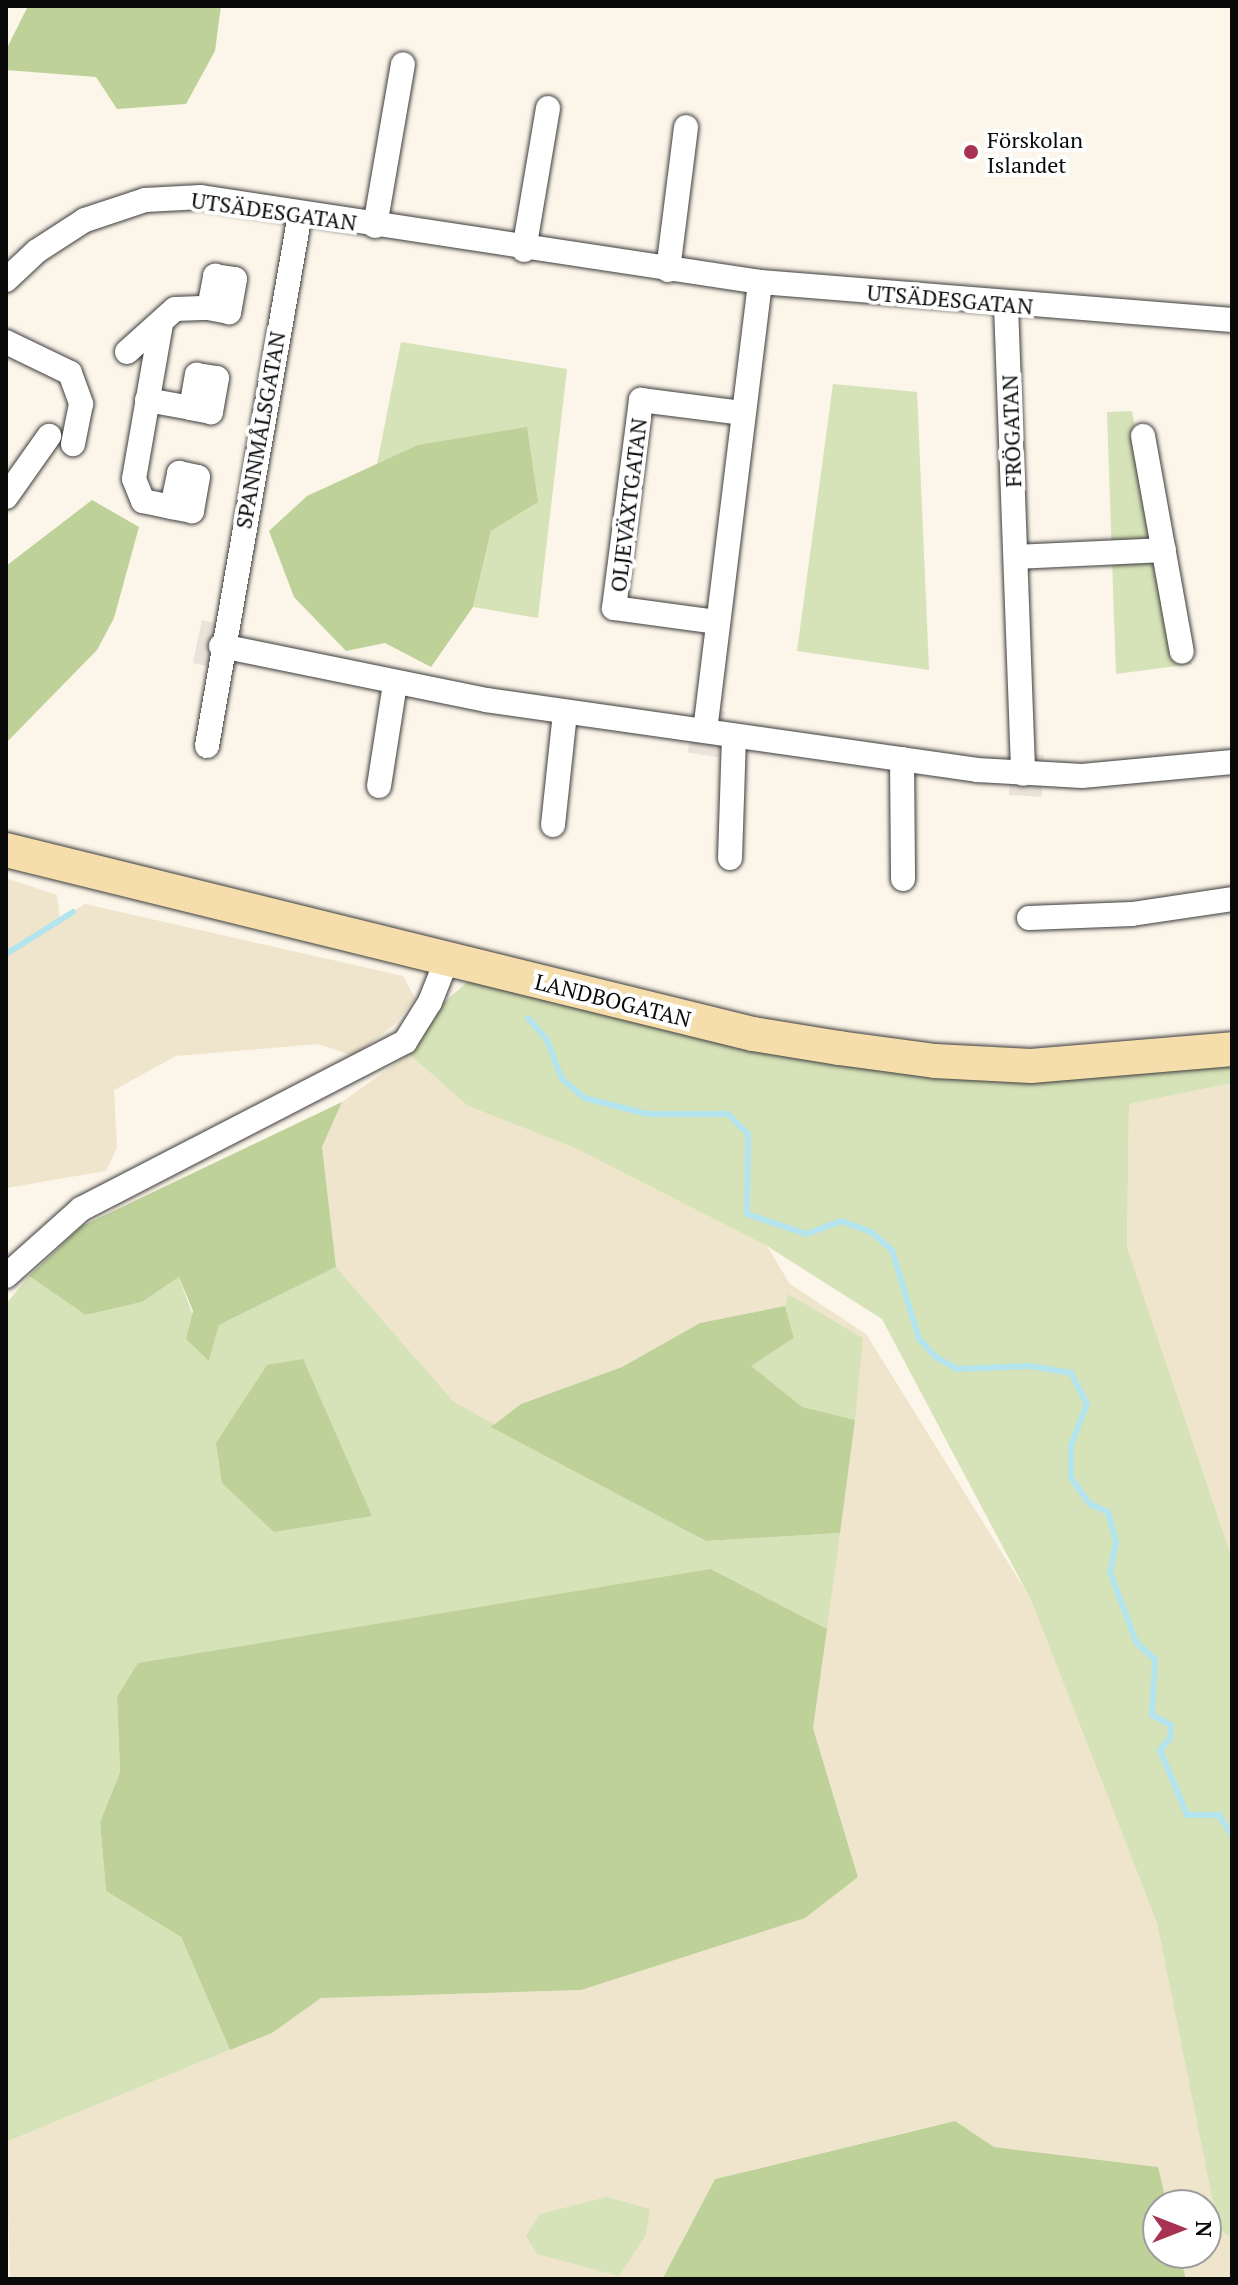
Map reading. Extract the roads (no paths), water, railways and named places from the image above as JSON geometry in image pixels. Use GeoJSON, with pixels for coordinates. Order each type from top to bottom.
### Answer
{"type":"FeatureCollection","features":[{"type":"Feature","properties":{"kind":"street","name":"UTSÄDESGATAN"},"geometry":{"type":"LineString","coordinates":[[375,226],[403,64]]}},
{"type":"Feature","properties":{"kind":"street"},"geometry":{"type":"LineString","coordinates":[[524,250],[548,108]]}},
{"type":"Feature","properties":{"kind":"street"},"geometry":{"type":"LineString","coordinates":[[668,270],[686,127]]}},
{"type":"Feature","properties":{"kind":"street","name":"UTSÄDESGATAN"},"geometry":{"type":"LineString","coordinates":[[6,280],[63,232],[145,200],[201,197],[524,250],[760,282],[1006,305],[1232,320]]}},
{"type":"Feature","properties":{"kind":"street","name":"SPANNMÅLSGATAN"},"geometry":{"type":"LineString","coordinates":[[207,746],[224,660],[221,646],[300,214]]}},
{"type":"Feature","properties":{"kind":"street"},"geometry":{"type":"LineString","coordinates":[[705,731],[760,282]]}},
{"type":"Feature","properties":{"kind":"street","name":"FRÖGATAN"},"geometry":{"type":"LineString","coordinates":[[1006,305],[1023,774]]}},
{"type":"Feature","properties":{"kind":"street"},"geometry":{"type":"LineString","coordinates":[[127,352],[175,309],[209,308]]}},
{"type":"Feature","properties":{"kind":"street"},"geometry":{"type":"LineString","coordinates":[[161,324],[147,400],[136,490],[143,501],[172,507]]}},
{"type":"Feature","properties":{"kind":"street"},"geometry":{"type":"LineString","coordinates":[[6,342],[70,373],[81,404],[73,444]]}},
{"type":"Feature","properties":{"kind":"street"},"geometry":{"type":"LineString","coordinates":[[147,400],[191,408]]}},
{"type":"Feature","properties":{"kind":"street","name":"OLJEVÄXTGATAN"},"geometry":{"type":"LineString","coordinates":[[717,622],[614,608],[641,400],[743,413]]}},
{"type":"Feature","properties":{"kind":"street"},"geometry":{"type":"LineString","coordinates":[[6,497],[49,436]]}},
{"type":"Feature","properties":{"kind":"street"},"geometry":{"type":"LineString","coordinates":[[1143,436],[1182,652]]}},
{"type":"Feature","properties":{"kind":"street"},"geometry":{"type":"LineString","coordinates":[[1016,557],[1164,550]]}},
{"type":"Feature","properties":{"kind":"street"},"geometry":{"type":"LineString","coordinates":[[221,646],[395,684],[565,713],[1023,774],[1148,774],[1232,762]]}},
{"type":"Feature","properties":{"kind":"street"},"geometry":{"type":"LineString","coordinates":[[379,786],[395,684]]}},
{"type":"Feature","properties":{"kind":"street"},"geometry":{"type":"LineString","coordinates":[[553,825],[565,713]]}},
{"type":"Feature","properties":{"kind":"street"},"geometry":{"type":"LineString","coordinates":[[730,858],[734,736]]}},
{"type":"Feature","properties":{"kind":"street"},"geometry":{"type":"LineString","coordinates":[[902,759],[903,879]]}},
{"type":"Feature","properties":{"kind":"street","name":"LANDBOGATAN"},"geometry":{"type":"LineString","coordinates":[[6,850],[753,1034],[935,1061],[1031,1066],[1232,1049]]}},
{"type":"Feature","properties":{"kind":"street"},"geometry":{"type":"LineString","coordinates":[[1029,918],[1132,914],[1232,899]]}},
{"type":"Feature","properties":{"kind":"street"},"geometry":{"type":"LineString","coordinates":[[6,1276],[81,1209],[405,1042],[447,959]]}},
{"type":"Feature","properties":{"kind":"waterway"},"geometry":{"type":"LineString","coordinates":[[6,954],[73,912]]}},
{"type":"Feature","properties":{"kind":"waterway"},"geometry":{"type":"LineString","coordinates":[[528,1018],[547,1040],[562,1079],[585,1098],[647,1114],[728,1114],[748,1134],[747,1214],[806,1234],[841,1221],[871,1232],[892,1250],[919,1339],[937,1358],[958,1369],[1030,1366],[1071,1373],[1087,1404],[1071,1445],[1071,1478],[1090,1504],[1108,1512],[1116,1542],[1110,1572],[1136,1642],[1155,1660],[1152,1715],[1171,1725],[1170,1738],[1160,1750],[1187,1815],[1219,1815],[1232,1836]]}},
{"type":"Feature","properties":{"kind":"place","name":"Förskolan Islandet"},"geometry":{"type":"Point","coordinates":[971,152]}}]}
